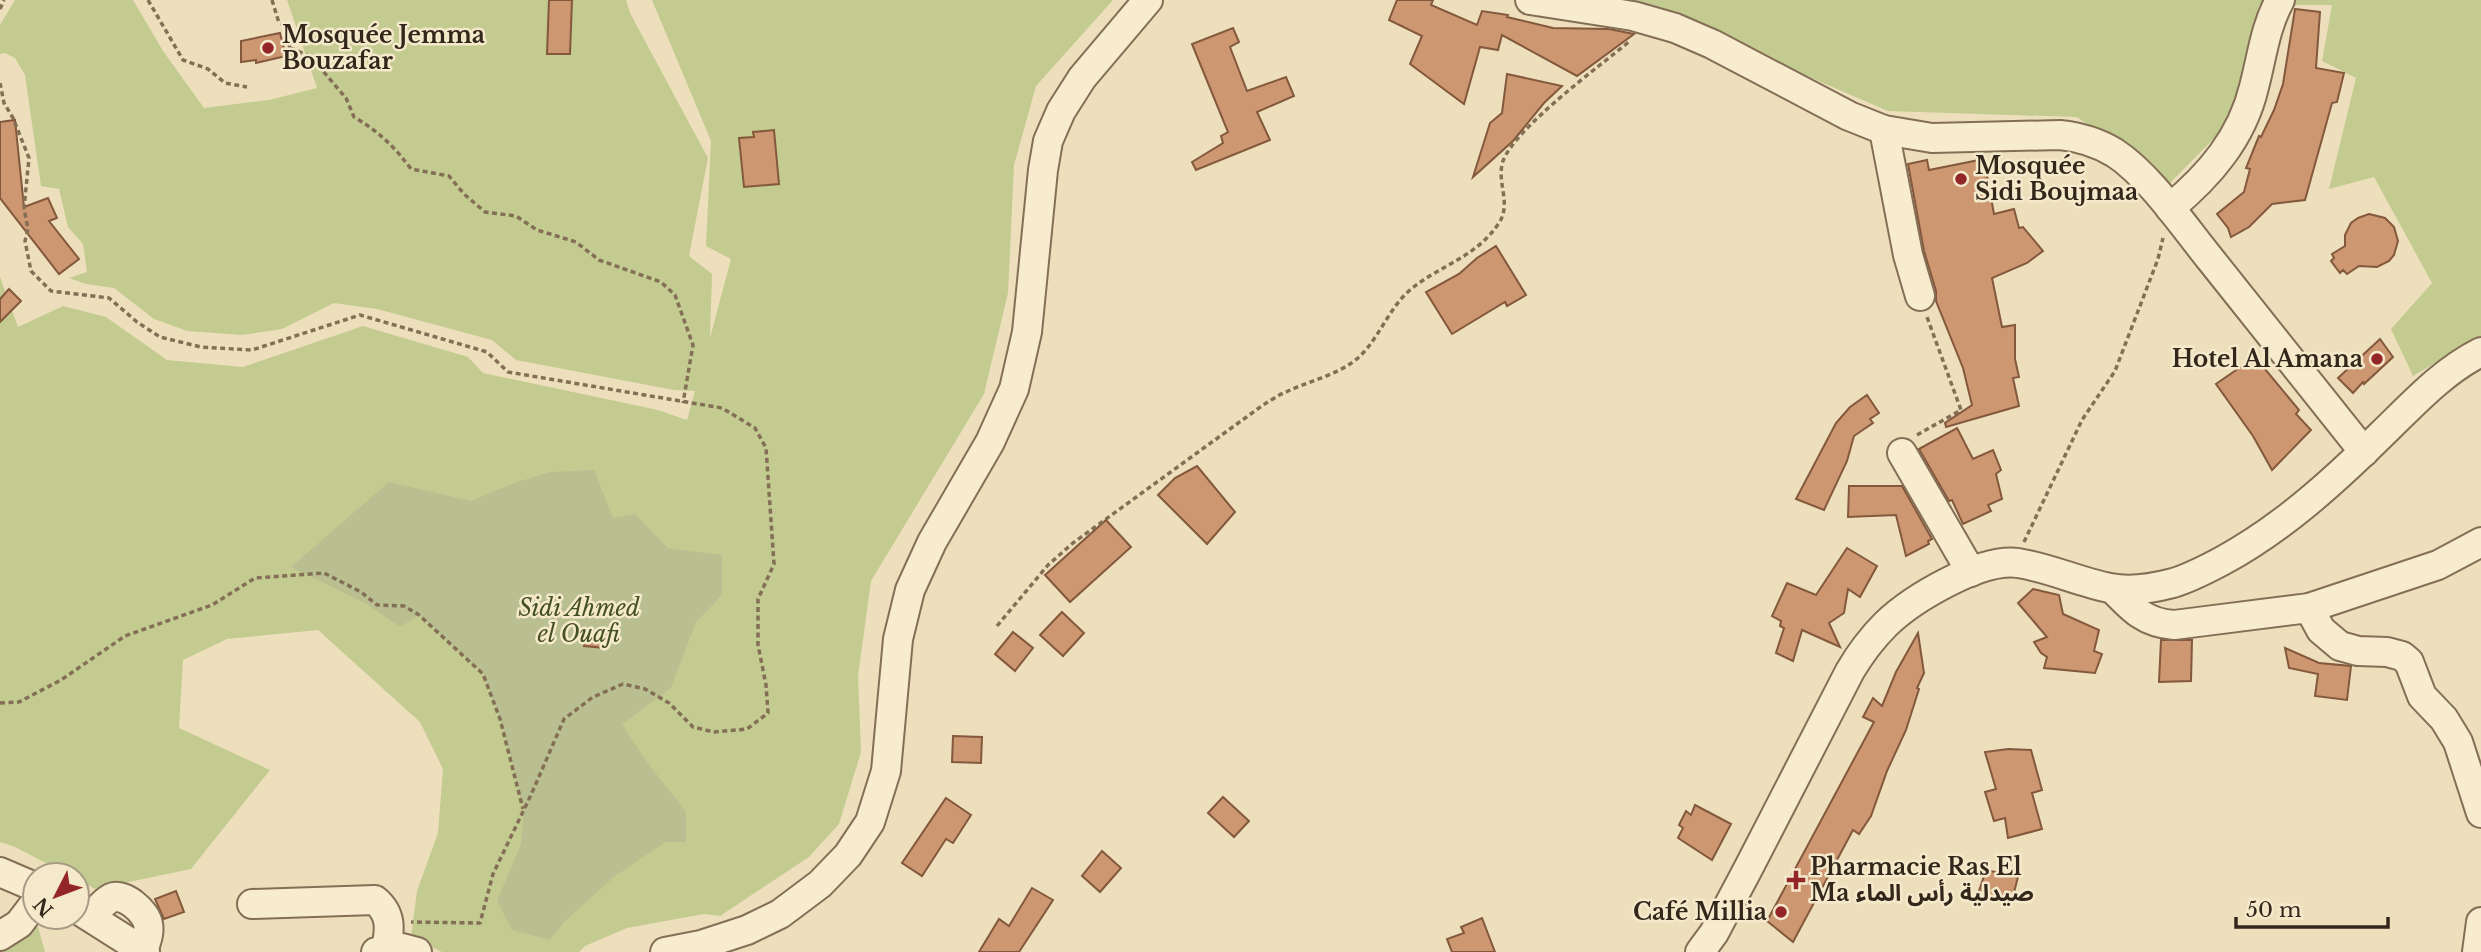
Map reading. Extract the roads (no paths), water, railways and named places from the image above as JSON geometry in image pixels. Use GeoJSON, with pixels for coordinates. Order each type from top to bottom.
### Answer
{"type":"FeatureCollection","features":[{"type":"Feature","properties":{"kind":"street"},"geometry":{"type":"LineString","coordinates":[[665,952],[701,945],[747,930],[780,914],[820,884],[848,855],[870,822],[886,771],[898,639],[910,590],[932,542],[990,442],[1014,389],[1027,332],[1048,141],[1061,111],[1082,78],[1148,0]]}},
{"type":"Feature","properties":{"kind":"street"},"geometry":{"type":"LineString","coordinates":[[1530,0],[1633,16],[1675,28],[1712,44],[1849,116],[1884,130],[1932,138],[2078,137],[2097,143],[2133,168],[2172,211],[2364,452]]}},
{"type":"Feature","properties":{"kind":"street"},"geometry":{"type":"LineString","coordinates":[[2172,211],[2206,175],[2236,134],[2246,114],[2270,20],[2280,0]]}},
{"type":"Feature","properties":{"kind":"street"},"geometry":{"type":"LineString","coordinates":[[1884,130],[1908,255],[1920,296]]}},
{"type":"Feature","properties":{"kind":"street"},"geometry":{"type":"LineString","coordinates":[[1700,952],[1714,933],[1838,693],[1863,651],[1886,623],[1916,601],[1971,572],[1994,565],[2015,563],[2045,569],[2113,589],[2146,588],[2176,582],[2206,569],[2246,548],[2309,502],[2445,375],[2481,352]]}},
{"type":"Feature","properties":{"kind":"street"},"geometry":{"type":"LineString","coordinates":[[1902,453],[1971,572]]}},
{"type":"Feature","properties":{"kind":"street"},"geometry":{"type":"LineString","coordinates":[[2113,589],[2130,606],[2158,624],[2174,625],[2309,608],[2438,565],[2481,542]]}},
{"type":"Feature","properties":{"kind":"street"},"geometry":{"type":"LineString","coordinates":[[2309,608],[2320,630],[2340,646],[2358,651],[2387,652],[2402,656],[2409,662],[2422,696],[2444,719],[2458,742],[2481,813]]}},
{"type":"Feature","properties":{"kind":"street"},"geometry":{"type":"LineString","coordinates":[[0,872],[21,881]]}},
{"type":"Feature","properties":{"kind":"street"},"geometry":{"type":"LineString","coordinates":[[251,904],[375,900],[380,903],[390,922],[381,951],[402,948],[417,952]]}},
{"type":"Feature","properties":{"kind":"street"},"geometry":{"type":"LineString","coordinates":[[91,917],[144,951]]}},
{"type":"Feature","properties":{"kind":"street"},"geometry":{"type":"LineString","coordinates":[[0,936],[21,921]]}},
{"type":"Feature","properties":{"kind":"street"},"geometry":{"type":"LineString","coordinates":[[2477,952],[2481,922]]}},
{"type":"Feature","properties":{"kind":"place","name":"Mosquée Jemma Bouzafar"},"geometry":{"type":"Point","coordinates":[268,48]}},
{"type":"Feature","properties":{"kind":"place","name":"Mosquée Sidi Boujmaa"},"geometry":{"type":"Point","coordinates":[1961,179]}},
{"type":"Feature","properties":{"kind":"place","name":"Hotel Al Amana"},"geometry":{"type":"Point","coordinates":[2377,359]}},
{"type":"Feature","properties":{"kind":"place","name":"Pharmacie Ras El Ma صيدلية رأس الماء"},"geometry":{"type":"Point","coordinates":[1796,880]}},
{"type":"Feature","properties":{"kind":"place","name":"Café Millia"},"geometry":{"type":"Point","coordinates":[1781,912]}},
{"type":"Feature","properties":{"kind":"park label","name":"Sidi Ahmed el Ouafi"},"geometry":{"type":"Point","coordinates":[579,621]}}]}
